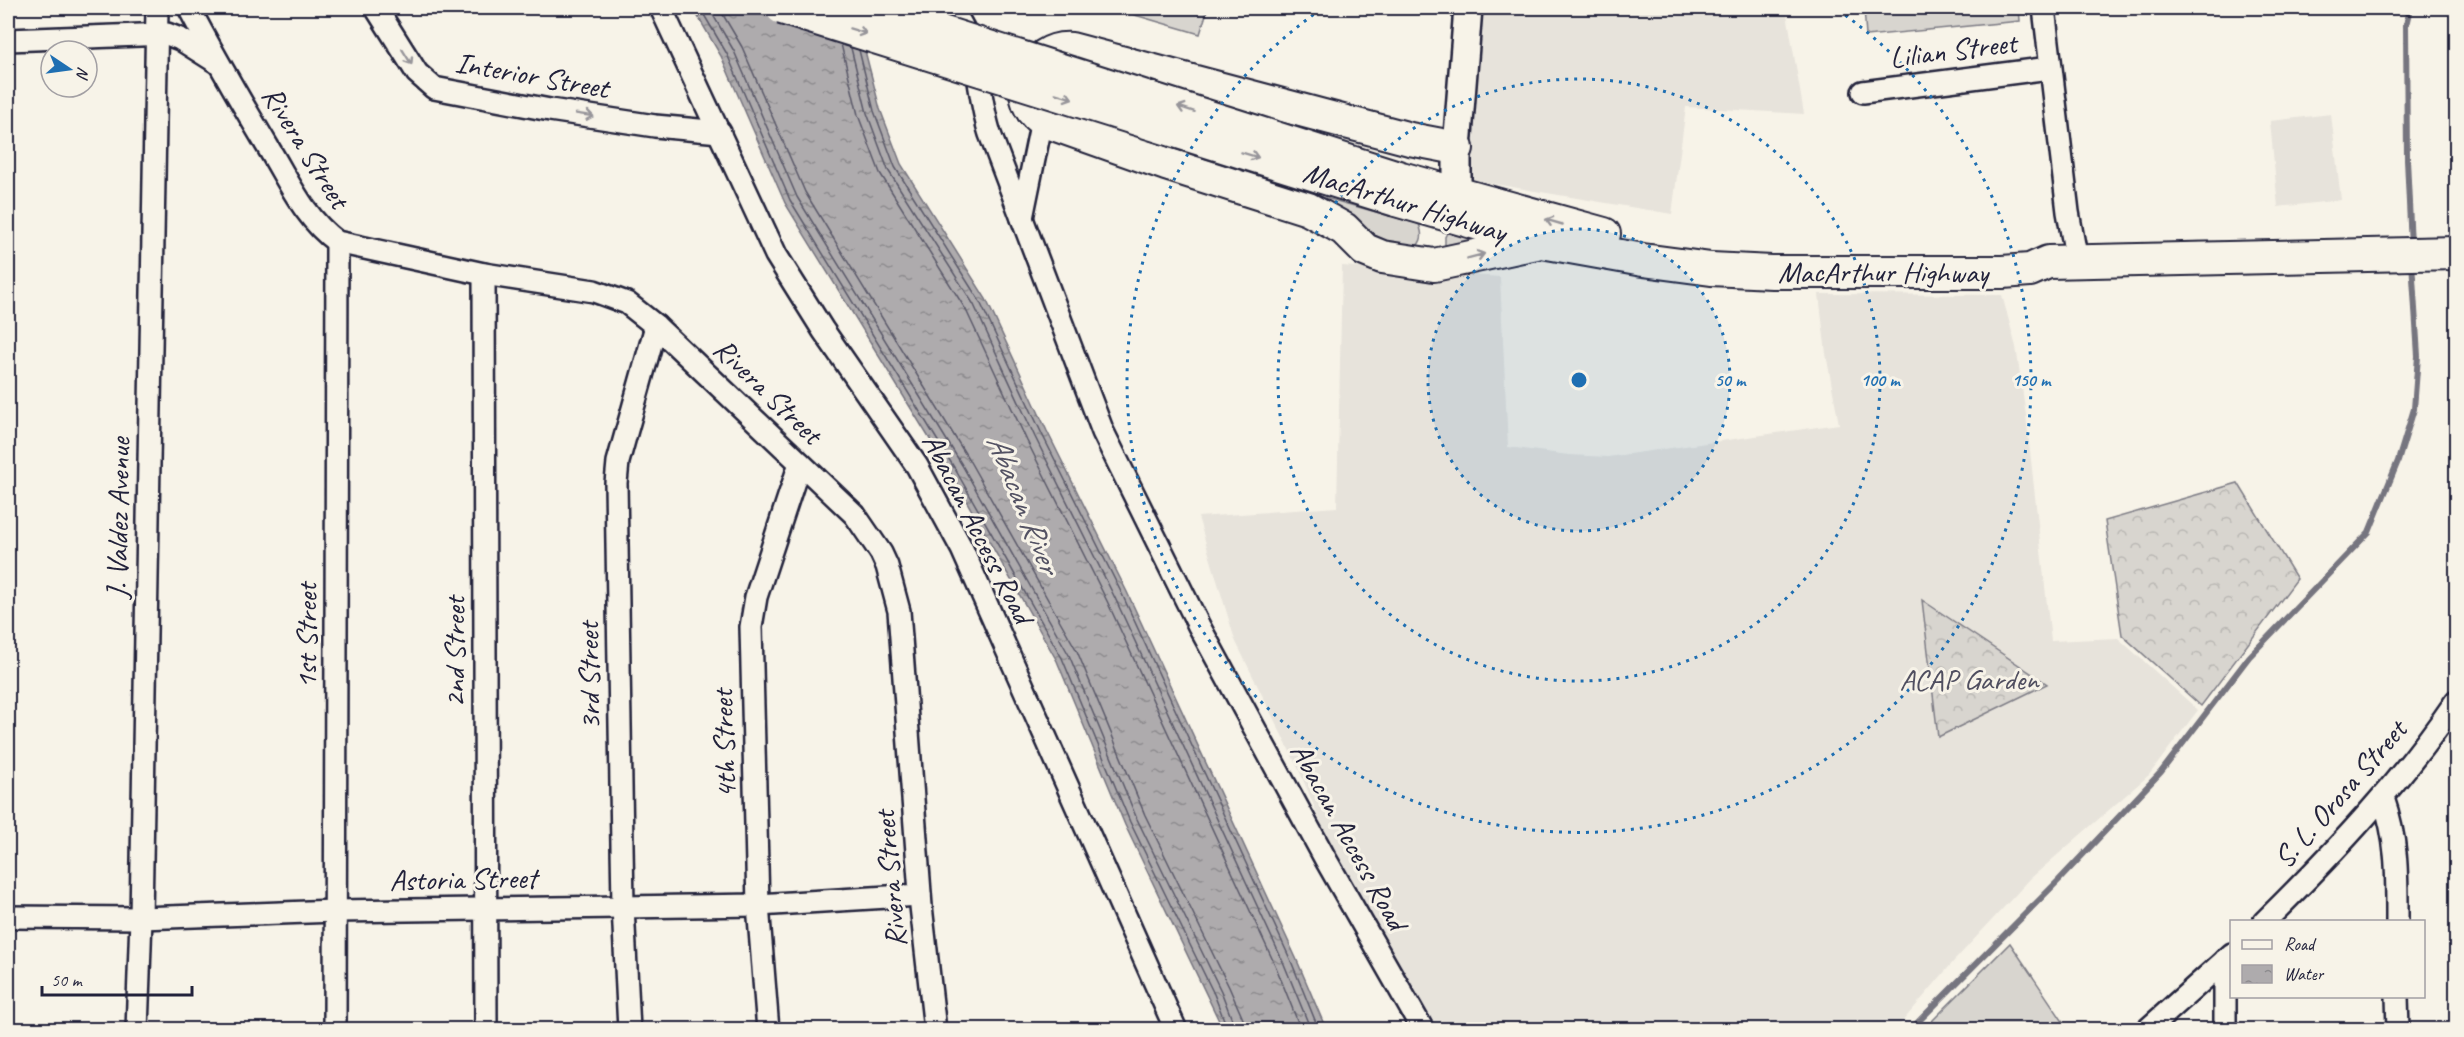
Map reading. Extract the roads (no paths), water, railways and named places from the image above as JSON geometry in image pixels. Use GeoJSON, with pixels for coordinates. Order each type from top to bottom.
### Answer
{"type":"FeatureCollection","features":[{"type":"Feature","properties":{"kind":"highway","name":"MacArthur Highway"},"geometry":{"type":"LineString","coordinates":[[782,8],[1406,195],[1456,194],[1588,231],[1712,252],[1792,256],[2031,252],[2062,261]]}},
{"type":"Feature","properties":{"kind":"highway","name":"MacArthur Highway"},"geometry":{"type":"LineString","coordinates":[[866,8],[1542,242],[1654,262],[1711,269],[1772,272],[2002,272],[2030,270],[2062,261],[2452,253]]}},
{"type":"Feature","properties":{"kind":"highway"},"geometry":{"type":"LineString","coordinates":[[1457,148],[1410,139],[1083,50],[1060,48],[1042,55],[1030,73],[1026,98],[1029,107],[1042,120],[1166,164],[1293,203],[1344,230],[1373,254],[1397,261],[1434,265],[1542,242]]}},
{"type":"Feature","properties":{"kind":"highway"},"geometry":{"type":"LineString","coordinates":[[1410,139],[1427,149],[1444,167],[1456,194]]}},
{"type":"Feature","properties":{"kind":"highway"},"geometry":{"type":"LineString","coordinates":[[1397,261],[1412,261],[1425,257],[1433,245],[1432,230],[1406,195]]}},
{"type":"Feature","properties":{"kind":"main road"},"geometry":{"type":"LineString","coordinates":[[1456,194],[1457,148],[1468,8]]}},
{"type":"Feature","properties":{"kind":"street","name":"J. Valdez Avenue"},"geometry":{"type":"LineString","coordinates":[[137,1029],[141,918],[157,8]]}},
{"type":"Feature","properties":{"kind":"street","name":"Rivera Street"},"geometry":{"type":"LineString","coordinates":[[189,8],[219,64],[303,207],[324,233],[337,242],[484,274],[594,291],[627,303],[656,326],[855,515],[887,566],[899,611],[920,895],[935,1029]]}},
{"type":"Feature","properties":{"kind":"street","name":"Interior Street"},"geometry":{"type":"LineString","coordinates":[[376,8],[417,73],[434,88],[550,110],[655,126],[720,132]]}},
{"type":"Feature","properties":{"kind":"street","name":"Abacan Access Road"},"geometry":{"type":"LineString","coordinates":[[661,8],[720,132],[758,219],[791,280],[917,466],[957,540],[1176,1029]]}},
{"type":"Feature","properties":{"kind":"street"},"geometry":{"type":"LineString","coordinates":[[2044,8],[2068,212],[2062,261]]}},
{"type":"Feature","properties":{"kind":"street","name":"Abacan Access Road"},"geometry":{"type":"LineString","coordinates":[[956,15],[975,58],[982,110],[1108,442],[1199,626],[1326,860],[1423,1029]]}},
{"type":"Feature","properties":{"kind":"street"},"geometry":{"type":"LineString","coordinates":[[956,15],[1042,55]]}},
{"type":"Feature","properties":{"kind":"street","name":"Rivera Street"},"geometry":{"type":"LineString","coordinates":[[8,40],[167,34],[180,39],[219,64]]}},
{"type":"Feature","properties":{"kind":"street","name":"Lilian Street"},"geometry":{"type":"LineString","coordinates":[[1863,92],[2050,68]]}},
{"type":"Feature","properties":{"kind":"street"},"geometry":{"type":"LineString","coordinates":[[1022,218],[1042,120]]}},
{"type":"Feature","properties":{"kind":"street","name":"1st Street"},"geometry":{"type":"LineString","coordinates":[[335,1029],[337,242]]}},
{"type":"Feature","properties":{"kind":"street","name":"2nd Street"},"geometry":{"type":"LineString","coordinates":[[484,274],[486,1029]]}},
{"type":"Feature","properties":{"kind":"street","name":"3rd Street"},"geometry":{"type":"LineString","coordinates":[[629,1029],[623,906],[616,483],[618,462],[656,326]]}},
{"type":"Feature","properties":{"kind":"street","name":"4th Street"},"geometry":{"type":"LineString","coordinates":[[768,1029],[758,905],[752,612],[800,463]]}},
{"type":"Feature","properties":{"kind":"street","name":"S. L. Orosa Street"},"geometry":{"type":"LineString","coordinates":[[2265,920],[2329,858],[2383,798],[2457,701]]}},
{"type":"Feature","properties":{"kind":"street"},"geometry":{"type":"LineString","coordinates":[[2383,798],[2395,836],[2397,920]]}},
{"type":"Feature","properties":{"kind":"street","name":"Astoria Street"},"geometry":{"type":"LineString","coordinates":[[8,917],[141,918],[335,911],[758,905],[920,895]]}},
{"type":"Feature","properties":{"kind":"street"},"geometry":{"type":"LineString","coordinates":[[2147,1029],[2228,957]]}},
{"type":"Feature","properties":{"kind":"street"},"geometry":{"type":"LineString","coordinates":[[2225,1029],[2228,957]]}},
{"type":"Feature","properties":{"kind":"street"},"geometry":{"type":"LineString","coordinates":[[2397,998],[2397,1029]]}},
{"type":"Feature","properties":{"kind":"water","name":"Abacan River"},"geometry":{"type":"Polygon","coordinates":[[[693,8],[854,8],[880,109],[901,164],[986,299],[1047,431],[1127,592],[1296,958],[1326,1029],[1223,1029],[1125,825],[1057,661],[950,472],[785,203],[721,56],[693,8]]]}},
{"type":"Feature","properties":{"kind":"waterway"},"geometry":{"type":"LineString","coordinates":[[2410,8],[2406,25],[2407,159],[2411,246]]}},
{"type":"Feature","properties":{"kind":"waterway"},"geometry":{"type":"LineString","coordinates":[[1910,1030],[2059,880],[2161,772],[2249,657],[2369,532],[2398,461],[2414,409],[2418,356],[2412,262]]}},
{"type":"Feature","properties":{"kind":"park label","name":"ACAP Garden"},"geometry":{"type":"Point","coordinates":[1969,679]}}]}
